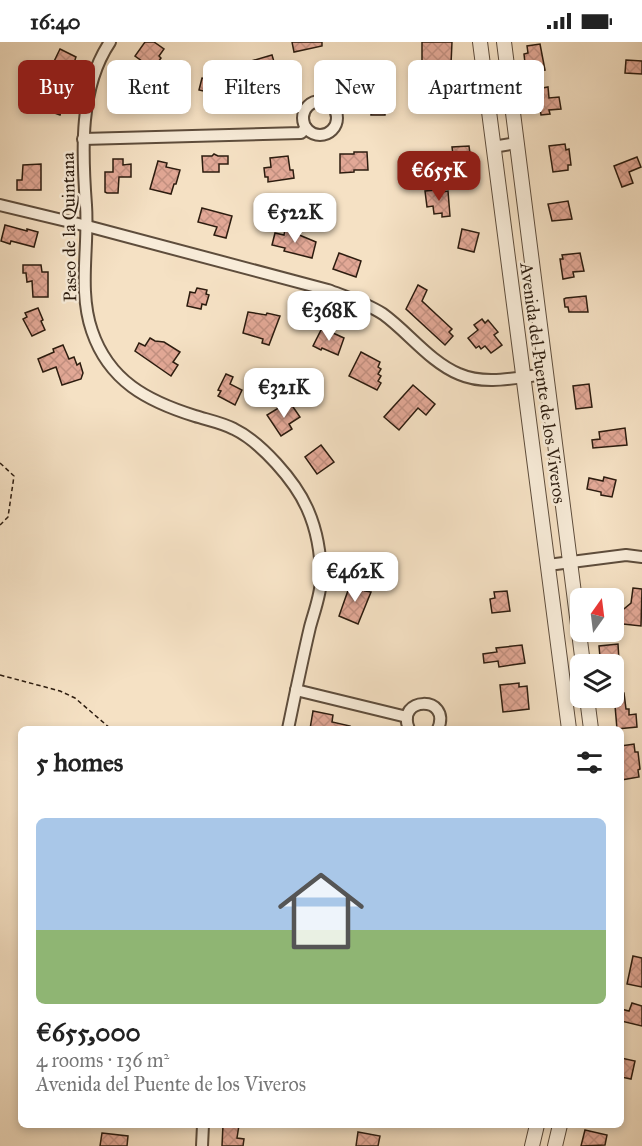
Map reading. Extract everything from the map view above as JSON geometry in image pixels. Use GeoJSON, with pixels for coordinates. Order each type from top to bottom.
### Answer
{"type":"FeatureCollection","features":[{"type":"Feature","properties":{"kind":"street","name":"Paseo de la Quintana"},"geometry":{"type":"LineString","coordinates":[[110,42],[104,52],[91,90],[83,139],[87,226],[85,298],[91,329],[101,352],[116,374],[141,394],[177,411],[234,429],[261,448],[307,507],[319,543],[321,581],[289,726]]}},
{"type":"Feature","properties":{"kind":"street","name":"Avenida del Puente de los Viveros"},"geometry":{"type":"LineString","coordinates":[[480,42],[569,726]]}},
{"type":"Feature","properties":{"kind":"street","name":"Avenida del Puente de los Viveros"},"geometry":{"type":"LineString","coordinates":[[504,42],[582,654]]}},
{"type":"Feature","properties":{"kind":"street"},"geometry":{"type":"LineString","coordinates":[[83,139],[302,133],[306,128]]}},
{"type":"Feature","properties":{"kind":"street"},"geometry":{"type":"LineString","coordinates":[[493,147],[517,143]]}},
{"type":"Feature","properties":{"kind":"street"},"geometry":{"type":"LineString","coordinates":[[0,205],[328,290],[356,300],[383,314],[443,364],[460,374],[492,381],[546,374]]}},
{"type":"Feature","properties":{"kind":"street"},"geometry":{"type":"LineString","coordinates":[[548,565],[626,555],[642,557]]}},
{"type":"Feature","properties":{"kind":"street"},"geometry":{"type":"LineString","coordinates":[[296,690],[407,717]]}},
{"type":"Feature","properties":{"kind":"street"},"geometry":{"type":"LineString","coordinates":[[408,726],[407,717],[417,704],[429,704],[438,711],[440,716],[438,726]]}},
{"type":"Feature","properties":{"kind":"street"},"geometry":{"type":"LineString","coordinates":[[588,708],[591,726]]}},
{"type":"Feature","properties":{"kind":"street"},"geometry":{"type":"LineString","coordinates":[[202,1146],[203,1128]]}},
{"type":"Feature","properties":{"kind":"street"},"geometry":{"type":"LineString","coordinates":[[532,1146],[536,1128]]}},
{"type":"Feature","properties":{"kind":"street"},"geometry":{"type":"LineString","coordinates":[[555,1146],[556,1128]]}},
{"type":"Feature","properties":{"kind":"path"},"geometry":{"type":"LineString","coordinates":[[0,463],[14,476],[8,517],[0,525]]}},
{"type":"Feature","properties":{"kind":"path"},"geometry":{"type":"LineString","coordinates":[[0,675],[60,691],[75,698],[108,726]]}},
{"type":"Feature","properties":{"kind":"building"},"geometry":{"type":"Polygon","coordinates":[[[145,42],[154,42],[164,49],[159,56],[160,60],[141,60],[135,56],[145,42]]]}},
{"type":"Feature","properties":{"kind":"building"},"geometry":{"type":"Polygon","coordinates":[[[292,42],[322,42],[322,46],[294,52],[292,42]]]}},
{"type":"Feature","properties":{"kind":"building"},"geometry":{"type":"Polygon","coordinates":[[[422,42],[452,42],[451,60],[422,60],[422,42]]]}},
{"type":"Feature","properties":{"kind":"building"},"geometry":{"type":"Polygon","coordinates":[[[540,44],[543,60],[525,60],[524,54],[528,53],[527,46],[540,44]]]}},
{"type":"Feature","properties":{"kind":"building"},"geometry":{"type":"Polygon","coordinates":[[[60,49],[76,57],[75,60],[55,60],[60,49]]]}},
{"type":"Feature","properties":{"kind":"building"},"geometry":{"type":"Polygon","coordinates":[[[272,55],[273,60],[255,60],[272,55]]]}},
{"type":"Feature","properties":{"kind":"building"},"geometry":{"type":"Polygon","coordinates":[[[626,60],[642,61],[642,74],[625,73],[626,60]]]}},
{"type":"Feature","properties":{"kind":"building"},"geometry":{"type":"Polygon","coordinates":[[[203,78],[203,91],[199,90],[203,78]]]}},
{"type":"Feature","properties":{"kind":"building"},"geometry":{"type":"Polygon","coordinates":[[[548,87],[549,98],[559,97],[561,109],[549,110],[550,114],[541,115],[544,114],[544,88],[548,87]]]}},
{"type":"Feature","properties":{"kind":"building"},"geometry":{"type":"Polygon","coordinates":[[[565,144],[566,150],[569,149],[571,165],[568,165],[568,170],[553,172],[549,146],[565,144]]]}},
{"type":"Feature","properties":{"kind":"building"},"geometry":{"type":"Polygon","coordinates":[[[469,146],[472,168],[455,169],[452,147],[469,146]]]}},
{"type":"Feature","properties":{"kind":"building"},"geometry":{"type":"Polygon","coordinates":[[[354,152],[367,152],[368,170],[340,173],[340,154],[354,154],[354,152]]]}},
{"type":"Feature","properties":{"kind":"building"},"geometry":{"type":"Polygon","coordinates":[[[214,154],[228,156],[228,164],[219,164],[219,172],[203,172],[202,156],[214,154]]]}},
{"type":"Feature","properties":{"kind":"building"},"geometry":{"type":"Polygon","coordinates":[[[288,156],[294,178],[268,182],[264,168],[271,167],[270,158],[288,156]]]}},
{"type":"Feature","properties":{"kind":"building"},"geometry":{"type":"Polygon","coordinates":[[[637,157],[641,167],[629,172],[633,183],[622,187],[614,166],[637,157]]]}},
{"type":"Feature","properties":{"kind":"building"},"geometry":{"type":"Polygon","coordinates":[[[113,159],[123,159],[123,165],[131,164],[131,177],[119,177],[118,193],[107,193],[105,192],[105,172],[113,172],[113,159]]]}},
{"type":"Feature","properties":{"kind":"building"},"geometry":{"type":"Polygon","coordinates":[[[158,161],[167,163],[166,167],[180,170],[171,194],[150,189],[158,161]]]}},
{"type":"Feature","properties":{"kind":"building"},"geometry":{"type":"Polygon","coordinates":[[[41,164],[41,190],[17,190],[17,180],[22,180],[23,165],[41,164]]]}},
{"type":"Feature","properties":{"kind":"building"},"geometry":{"type":"Polygon","coordinates":[[[436,190],[436,193],[448,191],[450,216],[442,217],[442,213],[434,214],[433,206],[427,207],[425,191],[436,190]]]}},
{"type":"Feature","properties":{"kind":"building"},"geometry":{"type":"Polygon","coordinates":[[[568,201],[572,219],[552,221],[548,204],[568,201]]]}},
{"type":"Feature","properties":{"kind":"building"},"geometry":{"type":"Polygon","coordinates":[[[202,208],[232,216],[226,238],[214,235],[217,227],[198,222],[202,208]]]}},
{"type":"Feature","properties":{"kind":"building"},"geometry":{"type":"Polygon","coordinates":[[[5,225],[38,232],[34,247],[1,241],[5,225]]]}},
{"type":"Feature","properties":{"kind":"building"},"geometry":{"type":"Polygon","coordinates":[[[285,229],[316,242],[312,258],[284,251],[285,248],[272,245],[275,233],[284,235],[285,229]]]}},
{"type":"Feature","properties":{"kind":"building"},"geometry":{"type":"Polygon","coordinates":[[[462,229],[479,233],[474,252],[458,248],[462,229]]]}},
{"type":"Feature","properties":{"kind":"building"},"geometry":{"type":"Polygon","coordinates":[[[339,253],[361,261],[356,277],[333,269],[339,253]]]}},
{"type":"Feature","properties":{"kind":"building"},"geometry":{"type":"Polygon","coordinates":[[[580,253],[584,271],[573,272],[574,277],[563,279],[560,259],[563,259],[562,255],[580,253]]]}},
{"type":"Feature","properties":{"kind":"building"},"geometry":{"type":"Polygon","coordinates":[[[23,265],[41,265],[42,272],[48,272],[48,297],[33,297],[32,281],[27,282],[26,273],[23,273],[23,265]]]}},
{"type":"Feature","properties":{"kind":"building"},"geometry":{"type":"Polygon","coordinates":[[[418,285],[427,290],[422,301],[452,329],[449,332],[453,336],[445,345],[406,309],[418,285]]]}},
{"type":"Feature","properties":{"kind":"building"},"geometry":{"type":"Polygon","coordinates":[[[197,288],[207,290],[206,294],[209,295],[206,305],[202,304],[201,309],[187,306],[190,292],[195,293],[197,288]]]}},
{"type":"Feature","properties":{"kind":"building"},"geometry":{"type":"Polygon","coordinates":[[[586,296],[588,312],[569,312],[568,307],[565,307],[564,299],[586,296]]]}},
{"type":"Feature","properties":{"kind":"building"},"geometry":{"type":"Polygon","coordinates":[[[38,308],[45,330],[32,336],[23,319],[27,317],[25,313],[38,308]]]}},
{"type":"Feature","properties":{"kind":"building"},"geometry":{"type":"Polygon","coordinates":[[[248,312],[280,316],[269,345],[262,343],[263,339],[243,333],[248,312]]]}},
{"type":"Feature","properties":{"kind":"building"},"geometry":{"type":"Polygon","coordinates":[[[482,319],[485,323],[488,320],[498,332],[494,335],[502,345],[491,353],[485,346],[481,349],[479,346],[476,348],[468,338],[478,330],[474,325],[482,319]]]}},
{"type":"Feature","properties":{"kind":"building"},"geometry":{"type":"Polygon","coordinates":[[[322,328],[344,338],[338,355],[313,346],[322,328]]]}},
{"type":"Feature","properties":{"kind":"building"},"geometry":{"type":"Polygon","coordinates":[[[150,338],[164,342],[180,352],[173,362],[178,365],[171,376],[135,351],[139,343],[145,346],[150,338]]]}},
{"type":"Feature","properties":{"kind":"building"},"geometry":{"type":"Polygon","coordinates":[[[63,345],[69,359],[74,357],[77,365],[80,363],[83,373],[81,379],[62,385],[56,367],[43,372],[38,359],[63,345]]]}},
{"type":"Feature","properties":{"kind":"building"},"geometry":{"type":"Polygon","coordinates":[[[361,352],[380,362],[378,367],[381,369],[378,374],[381,376],[378,381],[381,383],[377,390],[349,376],[361,352]]]}},
{"type":"Feature","properties":{"kind":"building"},"geometry":{"type":"Polygon","coordinates":[[[226,374],[233,377],[230,384],[242,390],[235,405],[218,396],[221,391],[218,390],[226,374]]]}},
{"type":"Feature","properties":{"kind":"building"},"geometry":{"type":"Polygon","coordinates":[[[589,384],[592,407],[576,409],[573,386],[589,384]]]}},
{"type":"Feature","properties":{"kind":"building"},"geometry":{"type":"Polygon","coordinates":[[[413,385],[435,404],[426,415],[418,408],[399,430],[384,417],[413,385]]]}},
{"type":"Feature","properties":{"kind":"building"},"geometry":{"type":"Polygon","coordinates":[[[291,404],[300,417],[289,424],[292,429],[281,436],[267,415],[280,407],[281,409],[291,404]]]}},
{"type":"Feature","properties":{"kind":"building"},"geometry":{"type":"Polygon","coordinates":[[[625,428],[627,445],[593,448],[592,440],[600,439],[599,432],[625,428]]]}},
{"type":"Feature","properties":{"kind":"building"},"geometry":{"type":"Polygon","coordinates":[[[321,445],[334,462],[317,474],[305,457],[321,445]]]}},
{"type":"Feature","properties":{"kind":"building"},"geometry":{"type":"Polygon","coordinates":[[[604,477],[616,480],[612,497],[587,489],[589,478],[603,481],[604,477]]]}},
{"type":"Feature","properties":{"kind":"building"},"geometry":{"type":"Polygon","coordinates":[[[351,582],[371,592],[358,624],[339,616],[351,582]]]}},
{"type":"Feature","properties":{"kind":"building"},"geometry":{"type":"Polygon","coordinates":[[[633,588],[642,589],[641,626],[624,624],[624,609],[631,603],[633,588]]]}},
{"type":"Feature","properties":{"kind":"building"},"geometry":{"type":"Polygon","coordinates":[[[507,591],[510,611],[492,613],[490,599],[495,598],[494,592],[507,591]]]}},
{"type":"Feature","properties":{"kind":"building"},"geometry":{"type":"Polygon","coordinates":[[[618,644],[619,654],[600,654],[599,646],[618,644]]]}},
{"type":"Feature","properties":{"kind":"building"},"geometry":{"type":"Polygon","coordinates":[[[522,645],[525,663],[499,667],[498,661],[484,663],[483,654],[497,652],[496,648],[522,645]]]}},
{"type":"Feature","properties":{"kind":"building"},"geometry":{"type":"Polygon","coordinates":[[[519,683],[519,687],[527,686],[529,709],[503,712],[500,685],[519,683]]]}},
{"type":"Feature","properties":{"kind":"building"},"geometry":{"type":"Polygon","coordinates":[[[624,693],[626,709],[629,709],[629,715],[636,714],[637,727],[624,728],[624,726],[617,726],[615,708],[624,708],[624,693]]]}},
{"type":"Feature","properties":{"kind":"building"},"geometry":{"type":"Polygon","coordinates":[[[313,711],[333,715],[332,722],[350,726],[310,726],[313,711]]]}},
{"type":"Feature","properties":{"kind":"building"},"geometry":{"type":"Polygon","coordinates":[[[634,744],[635,752],[638,752],[639,777],[624,780],[624,746],[634,744]]]}},
{"type":"Feature","properties":{"kind":"building"},"geometry":{"type":"Polygon","coordinates":[[[633,956],[642,958],[642,987],[627,984],[633,956]]]}},
{"type":"Feature","properties":{"kind":"building"},"geometry":{"type":"Polygon","coordinates":[[[632,1003],[642,1006],[642,1026],[624,1022],[624,1010],[629,1011],[632,1003]]]}},
{"type":"Feature","properties":{"kind":"building"},"geometry":{"type":"Polygon","coordinates":[[[624,1059],[635,1061],[631,1079],[624,1078],[624,1059]]]}},
{"type":"Feature","properties":{"kind":"building"},"geometry":{"type":"Polygon","coordinates":[[[223,1128],[239,1128],[237,1138],[244,1139],[243,1146],[222,1146],[223,1128]]]}},
{"type":"Feature","properties":{"kind":"building"},"geometry":{"type":"Polygon","coordinates":[[[585,1130],[607,1135],[605,1145],[581,1146],[585,1130]]]}},
{"type":"Feature","properties":{"kind":"building"},"geometry":{"type":"Polygon","coordinates":[[[358,1132],[380,1136],[378,1146],[356,1146],[358,1132]]]}},
{"type":"Feature","properties":{"kind":"building"},"geometry":{"type":"Polygon","coordinates":[[[102,1133],[128,1136],[127,1146],[100,1146],[102,1133]]]}}]}
